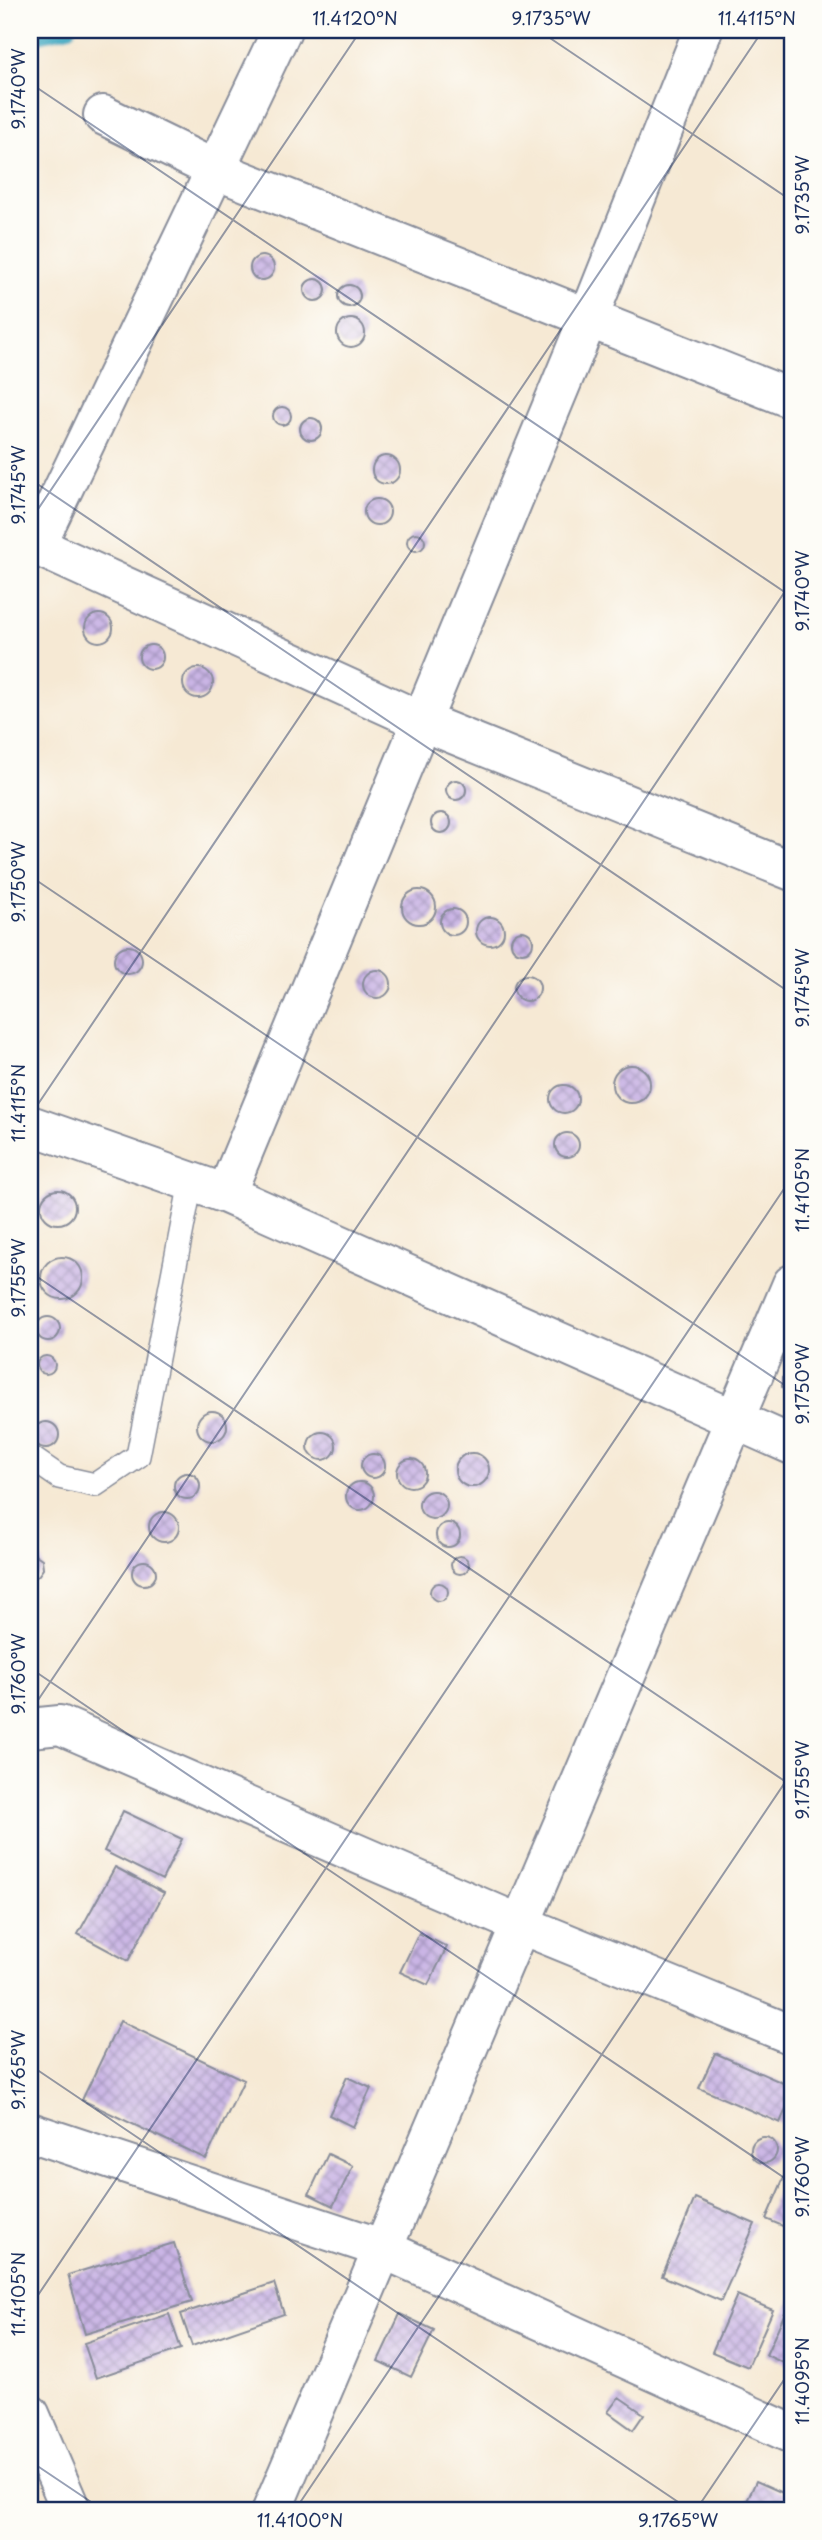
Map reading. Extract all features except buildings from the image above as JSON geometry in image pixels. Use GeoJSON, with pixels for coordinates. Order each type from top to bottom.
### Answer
{"type":"FeatureCollection","features":[{"type":"Feature","properties":{"kind":"street"},"geometry":{"type":"LineString","coordinates":[[282,30],[33,545],[421,721],[792,871]]}},
{"type":"Feature","properties":{"kind":"street"},"geometry":{"type":"LineString","coordinates":[[226,1194],[588,319],[702,30]]}},
{"type":"Feature","properties":{"kind":"street"},"geometry":{"type":"LineString","coordinates":[[103,115],[216,170],[792,399]]}},
{"type":"Feature","properties":{"kind":"street"},"geometry":{"type":"LineString","coordinates":[[30,1125],[226,1194],[792,1445]]}},
{"type":"Feature","properties":{"kind":"street"},"geometry":{"type":"LineString","coordinates":[[272,2510],[792,1284]]}},
{"type":"Feature","properties":{"kind":"street"},"geometry":{"type":"LineString","coordinates":[[30,1728],[60,1725],[522,1925],[792,2035]]}},
{"type":"Feature","properties":{"kind":"street"},"geometry":{"type":"LineString","coordinates":[[30,2132],[381,2248],[792,2434]]}},
{"type":"Feature","properties":{"kind":"street"},"geometry":{"type":"LineString","coordinates":[[30,2414],[71,2510]]}},
{"type":"Feature","properties":{"kind":"lane"},"geometry":{"type":"LineString","coordinates":[[30,1457],[59,1477],[95,1485],[138,1456],[191,1182]]}},
{"type":"Feature","properties":{"kind":"waterway"},"geometry":{"type":"LineString","coordinates":[[30,39],[70,30]]}}]}
